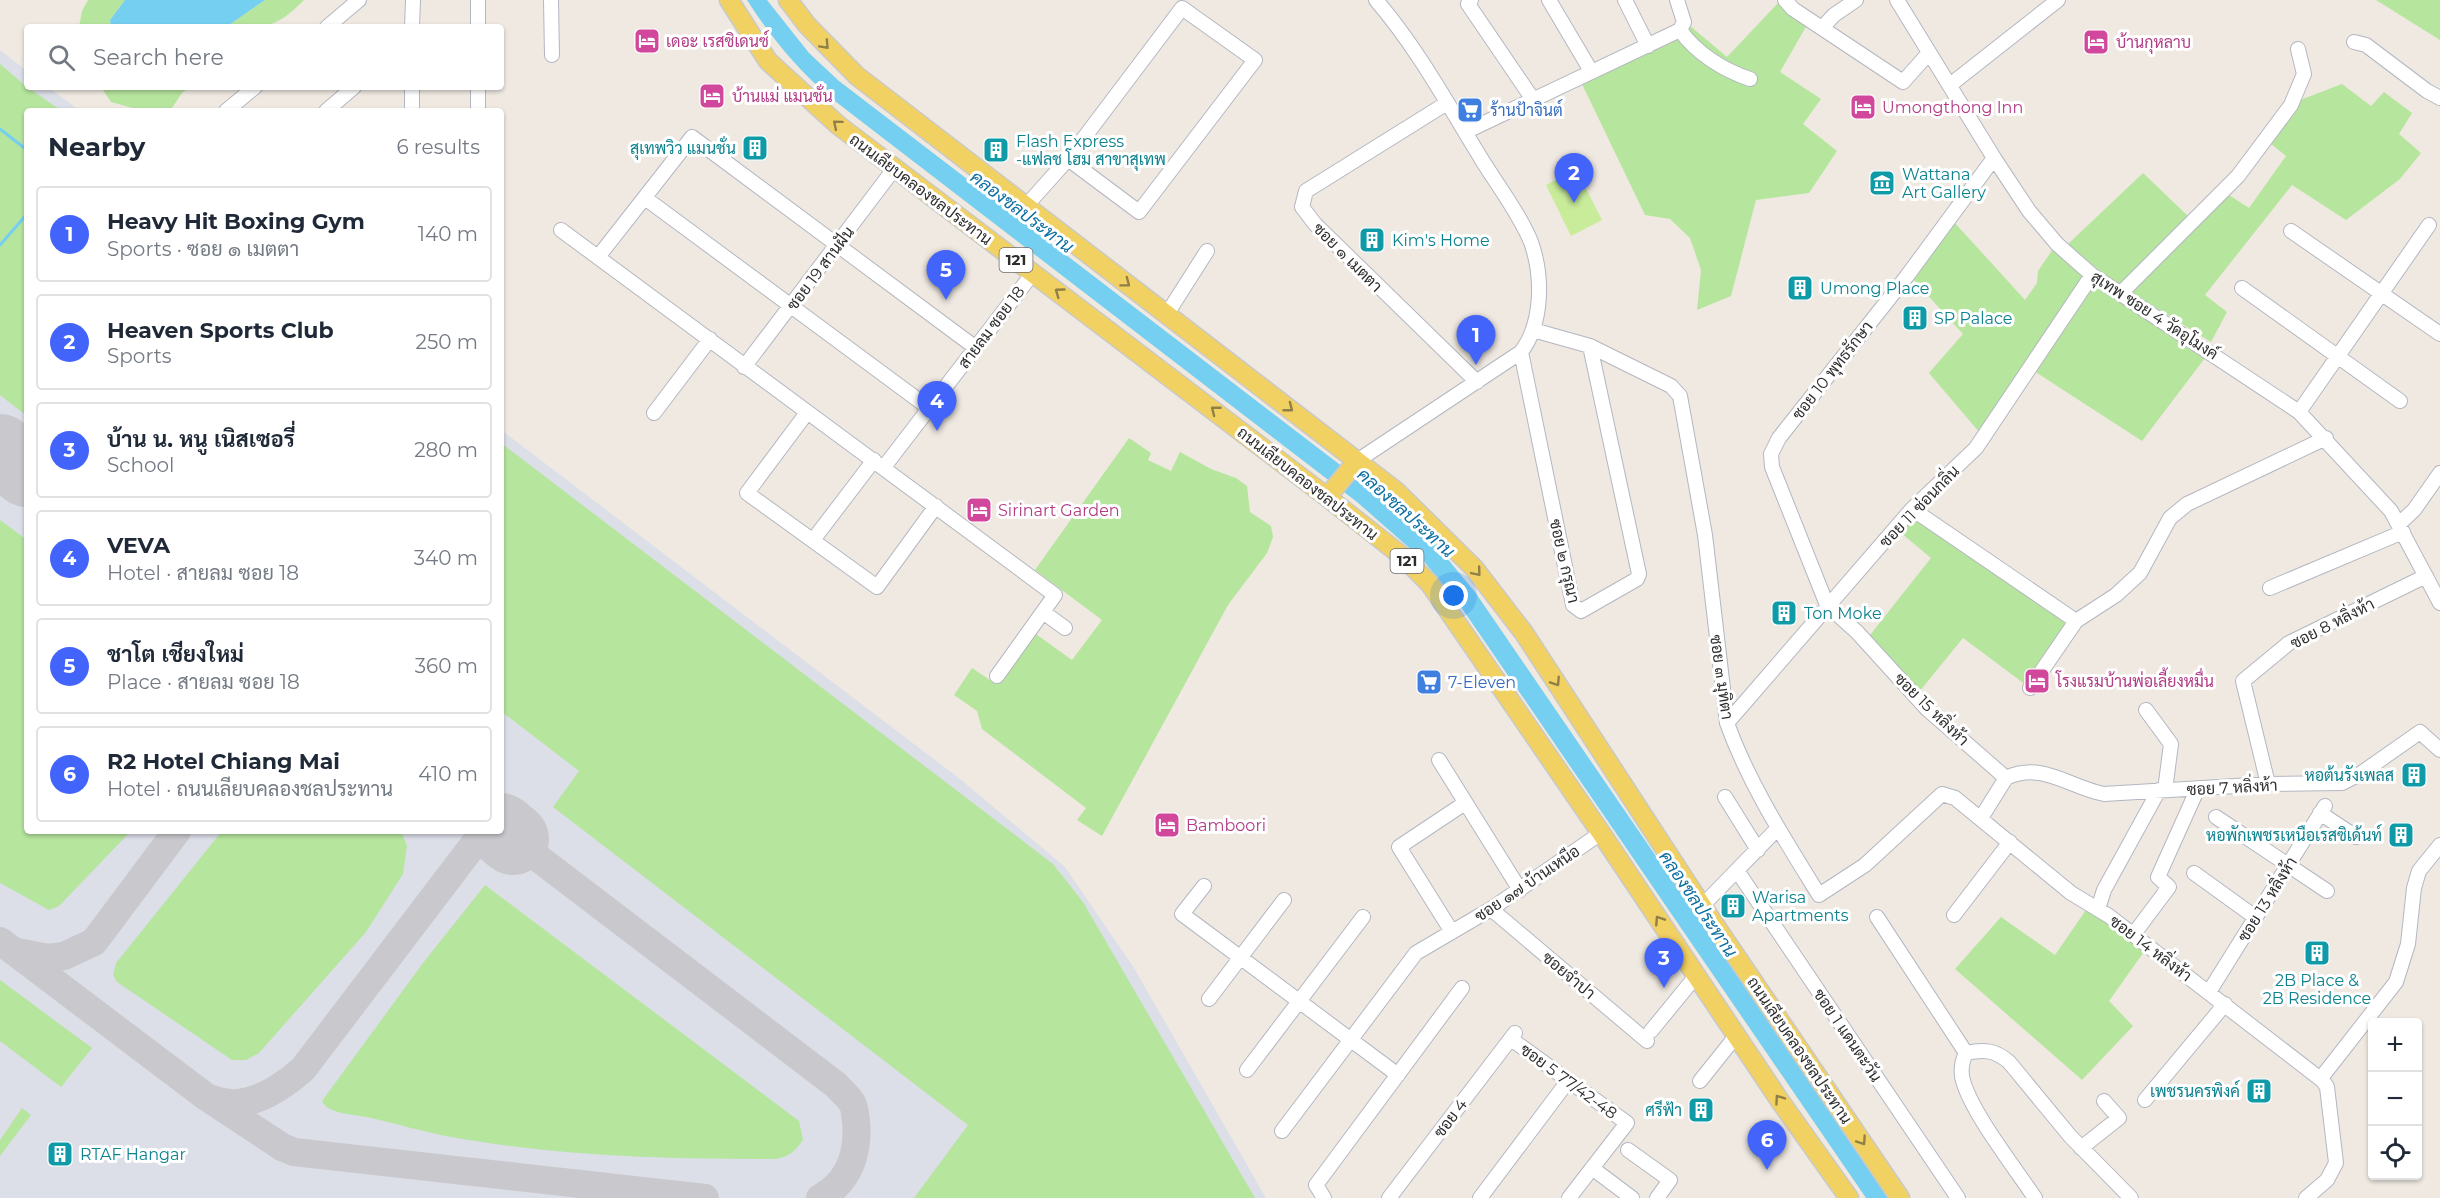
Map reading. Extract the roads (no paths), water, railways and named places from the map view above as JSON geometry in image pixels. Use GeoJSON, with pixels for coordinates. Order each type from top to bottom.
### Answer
{"type":"FeatureCollection","features":[{"type":"Feature","properties":{"kind":"main road","name":"ถนนเลียบคลองชลประทาน"},"geometry":{"type":"LineString","coordinates":[[729,0],[768,61],[838,125],[1033,273],[1331,492],[1430,584],[1601,833],[1736,1036],[1849,1198]]}},
{"type":"Feature","properties":{"kind":"main road","name":"ถนนเลียบคลองชลประทาน"},"geometry":{"type":"LineString","coordinates":[[788,0],[807,25],[856,76],[1167,314],[1354,464],[1420,513],[1474,568],[1524,633],[1702,906],[1900,1198]]}},
{"type":"Feature","properties":{"kind":"main road"},"geometry":{"type":"LineString","coordinates":[[1331,492],[1354,464]]}},
{"type":"Feature","properties":{"kind":"street"},"geometry":{"type":"LineString","coordinates":[[331,24],[359,0]]}},
{"type":"Feature","properties":{"kind":"street"},"geometry":{"type":"LineString","coordinates":[[412,24],[413,0]]}},
{"type":"Feature","properties":{"kind":"street"},"geometry":{"type":"LineString","coordinates":[[477,0],[478,24]]}},
{"type":"Feature","properties":{"kind":"street"},"geometry":{"type":"LineString","coordinates":[[551,0],[552,55]]}},
{"type":"Feature","properties":{"kind":"street"},"geometry":{"type":"LineString","coordinates":[[1354,464],[1521,352],[1533,330],[1538,300],[1531,244],[1398,25],[1376,0]]}},
{"type":"Feature","properties":{"kind":"street"},"geometry":{"type":"LineString","coordinates":[[1470,0],[1468,4],[1532,98]]}},
{"type":"Feature","properties":{"kind":"street"},"geometry":{"type":"LineString","coordinates":[[1548,0],[1591,71]]}},
{"type":"Feature","properties":{"kind":"street"},"geometry":{"type":"LineString","coordinates":[[1625,0],[1648,46]]}},
{"type":"Feature","properties":{"kind":"street"},"geometry":{"type":"LineString","coordinates":[[1465,132],[1532,98],[1680,30],[1684,22],[1677,0]]}},
{"type":"Feature","properties":{"kind":"street"},"geometry":{"type":"LineString","coordinates":[[1785,0],[1822,28],[1903,82],[1928,54]]}},
{"type":"Feature","properties":{"kind":"street"},"geometry":{"type":"LineString","coordinates":[[1822,28],[1834,15],[1856,0]]}},
{"type":"Feature","properties":{"kind":"street","name":"สุเทพ ซอย 4 วัดอุโมงค์"},"geometry":{"type":"LineString","coordinates":[[1897,0],[1928,54],[1950,85],[1994,158],[2036,220],[2057,244],[2092,275],[2299,412],[2326,438],[2401,528],[2432,578],[2440,603]]}},
{"type":"Feature","properties":{"kind":"street"},"geometry":{"type":"LineString","coordinates":[[1950,85],[2058,0]]}},
{"type":"Feature","properties":{"kind":"street"},"geometry":{"type":"LineString","coordinates":[[1026,206],[1068,159],[1182,8],[1255,60],[1139,212],[1068,159]]}},
{"type":"Feature","properties":{"kind":"street"},"geometry":{"type":"LineString","coordinates":[[1680,30],[1689,43],[1701,53],[1734,74],[1750,79]]}},
{"type":"Feature","properties":{"kind":"street"},"geometry":{"type":"LineString","coordinates":[[2354,42],[2366,45],[2427,91],[2440,98]]}},
{"type":"Feature","properties":{"kind":"street"},"geometry":{"type":"LineString","coordinates":[[2121,293],[2238,176],[2290,105],[2304,74],[2298,49]]}},
{"type":"Feature","properties":{"kind":"street"},"geometry":{"type":"LineString","coordinates":[[230,108],[251,90]]}},
{"type":"Feature","properties":{"kind":"street"},"geometry":{"type":"LineString","coordinates":[[330,108],[350,90]]}},
{"type":"Feature","properties":{"kind":"street"},"geometry":{"type":"LineString","coordinates":[[412,90],[412,108]]}},
{"type":"Feature","properties":{"kind":"street"},"geometry":{"type":"LineString","coordinates":[[478,90],[478,108]]}},
{"type":"Feature","properties":{"kind":"street","name":"ซอย ๑ เมตตา"},"geometry":{"type":"LineString","coordinates":[[1447,103],[1306,191],[1302,207],[1315,224],[1477,382]]}},
{"type":"Feature","properties":{"kind":"street"},"geometry":{"type":"LineString","coordinates":[[598,257],[692,137],[976,348]]}},
{"type":"Feature","properties":{"kind":"street","name":"ซอย 10 พุทธรักษา"},"geometry":{"type":"LineString","coordinates":[[1827,605],[1772,467],[1771,454],[1779,438],[1907,276],[1994,158]]}},
{"type":"Feature","properties":{"kind":"street","name":"ซอย 19 สานฝัน"},"geometry":{"type":"LineString","coordinates":[[744,367],[894,169]]}},
{"type":"Feature","properties":{"kind":"street"},"geometry":{"type":"LineString","coordinates":[[645,198],[929,408]]}},
{"type":"Feature","properties":{"kind":"street"},"geometry":{"type":"LineString","coordinates":[[2299,412],[2383,295],[2428,225]]}},
{"type":"Feature","properties":{"kind":"street"},"geometry":{"type":"LineString","coordinates":[[561,230],[710,339],[806,414],[879,463],[1054,595],[997,676]]}},
{"type":"Feature","properties":{"kind":"street"},"geometry":{"type":"LineString","coordinates":[[2291,231],[2440,334]]}},
{"type":"Feature","properties":{"kind":"street"},"geometry":{"type":"LineString","coordinates":[[1167,314],[1207,252]]}},
{"type":"Feature","properties":{"kind":"street","name":"สายลม ซอย 18"},"geometry":{"type":"LineString","coordinates":[[813,540],[929,408],[1033,273]]}},
{"type":"Feature","properties":{"kind":"street","name":"ซอย 11 ซ่อนกลิ่น"},"geometry":{"type":"LineString","coordinates":[[1727,723],[1912,509],[1976,448],[2092,275]]}},
{"type":"Feature","properties":{"kind":"street"},"geometry":{"type":"LineString","coordinates":[[2242,288],[2400,401]]}},
{"type":"Feature","properties":{"kind":"street","name":"ซอย ๓ มุทิตา"},"geometry":{"type":"LineString","coordinates":[[1533,330],[1590,346],[1671,386],[1680,396],[1705,535],[1727,723],[1736,748],[1778,828],[1819,895],[1865,865],[1942,794],[1949,794],[1981,818]]}},
{"type":"Feature","properties":{"kind":"street"},"geometry":{"type":"LineString","coordinates":[[654,413],[710,339]]}},
{"type":"Feature","properties":{"kind":"street","name":"ซอย ๒ กรุณา"},"geometry":{"type":"LineString","coordinates":[[1521,352],[1573,605],[1581,611],[1637,579],[1639,574],[1590,346]]}},
{"type":"Feature","properties":{"kind":"street"},"geometry":{"type":"LineString","coordinates":[[806,414],[747,493],[877,587],[936,506]]}},
{"type":"Feature","properties":{"kind":"street"},"geometry":{"type":"LineString","coordinates":[[2031,688],[2076,621],[2116,595],[2140,573],[2170,518],[2187,504],[2326,438]]}},
{"type":"Feature","properties":{"kind":"street"},"geometry":{"type":"LineString","coordinates":[[2270,588],[2401,528],[2440,473]]}},
{"type":"Feature","properties":{"kind":"street"},"geometry":{"type":"LineString","coordinates":[[1912,509],[2076,621]]}},
{"type":"Feature","properties":{"kind":"street","name":"ซอย 8 หลิ่งห้า"},"geometry":{"type":"LineString","coordinates":[[2268,784],[2243,681],[2289,643],[2432,578]]}},
{"type":"Feature","properties":{"kind":"street","name":"ซอย 15 หลิ่งห้า"},"geometry":{"type":"LineString","coordinates":[[1827,605],[1857,632],[1927,709],[2006,778]]}},
{"type":"Feature","properties":{"kind":"street"},"geometry":{"type":"LineString","coordinates":[[1042,612],[1065,628]]}},
{"type":"Feature","properties":{"kind":"street"},"geometry":{"type":"LineString","coordinates":[[2098,909],[2104,890],[2162,790],[2170,744],[2146,710]]}},
{"type":"Feature","properties":{"kind":"street","name":"ซอย 7 หลิ่งห้า"},"geometry":{"type":"LineString","coordinates":[[2006,778],[2022,771],[2041,771],[2084,790],[2104,794],[2268,784],[2342,783],[2360,774],[2420,732],[2440,750]]}},
{"type":"Feature","properties":{"kind":"street"},"geometry":{"type":"LineString","coordinates":[[1440,760],[1520,890]]}},
{"type":"Feature","properties":{"kind":"street"},"geometry":{"type":"LineString","coordinates":[[1981,818],[2006,778]]}},
{"type":"Feature","properties":{"kind":"street"},"geometry":{"type":"LineString","coordinates":[[2133,934],[2169,887],[2158,878],[2198,789]]}},
{"type":"Feature","properties":{"kind":"street"},"geometry":{"type":"LineString","coordinates":[[1725,797],[1758,850]]}},
{"type":"Feature","properties":{"kind":"street"},"geometry":{"type":"LineString","coordinates":[[1452,932],[1399,847],[1465,803]]}},
{"type":"Feature","properties":{"kind":"street","name":"ซอย 13 หลิ่งห้า"},"geometry":{"type":"LineString","coordinates":[[2209,992],[2323,810],[2356,837]]}},
{"type":"Feature","properties":{"kind":"street"},"geometry":{"type":"LineString","coordinates":[[2216,817],[2327,891]]}},
{"type":"Feature","properties":{"kind":"street","name":"ซอย 14 หลิ่งห้า"},"geometry":{"type":"LineString","coordinates":[[1981,818],[2071,893],[2133,934],[2321,1078]]}},
{"type":"Feature","properties":{"kind":"street"},"geometry":{"type":"LineString","coordinates":[[1702,906],[1738,872],[1778,828]]}},
{"type":"Feature","properties":{"kind":"street","name":"ซอย ๑๗ บ้านเหนือ"},"geometry":{"type":"LineString","coordinates":[[1282,1131],[1416,953],[1491,909],[1601,833]]}},
{"type":"Feature","properties":{"kind":"street"},"geometry":{"type":"LineString","coordinates":[[1954,915],[2010,842]]}},
{"type":"Feature","properties":{"kind":"street"},"geometry":{"type":"LineString","coordinates":[[2306,1198],[2327,1180],[2336,1162],[2327,1087],[2321,1078],[2396,982],[2408,944],[2414,888],[2420,871],[2440,845]]}},
{"type":"Feature","properties":{"kind":"street","name":"ซอย 1 แดนตะวัน"},"geometry":{"type":"LineString","coordinates":[[1738,872],[1958,1198]]}},
{"type":"Feature","properties":{"kind":"street"},"geometry":{"type":"LineString","coordinates":[[2194,873],[2255,917]]}},
{"type":"Feature","properties":{"kind":"street"},"geometry":{"type":"LineString","coordinates":[[1204,886],[1182,914],[1398,1075]]}},
{"type":"Feature","properties":{"kind":"street"},"geometry":{"type":"LineString","coordinates":[[1209,999],[1284,900]]}},
{"type":"Feature","properties":{"kind":"street","name":"ซอยจำปา"},"geometry":{"type":"LineString","coordinates":[[1491,909],[1649,1036],[1696,976]]}},
{"type":"Feature","properties":{"kind":"street"},"geometry":{"type":"LineString","coordinates":[[1247,1071],[1363,917]]}},
{"type":"Feature","properties":{"kind":"street"},"geometry":{"type":"LineString","coordinates":[[1877,917],[1966,1053]]}},
{"type":"Feature","properties":{"kind":"street"},"geometry":{"type":"LineString","coordinates":[[1324,1198],[1316,1185],[1462,988]]}},
{"type":"Feature","properties":{"kind":"street"},"geometry":{"type":"LineString","coordinates":[[2145,1100],[2225,1004]]}},
{"type":"Feature","properties":{"kind":"street","name":"ซอย 5 77/42-48"},"geometry":{"type":"LineString","coordinates":[[1513,1035],[1568,1081],[1627,1123],[1592,1168]]}},
{"type":"Feature","properties":{"kind":"street","name":"ซอย 4"},"geometry":{"type":"LineString","coordinates":[[1389,1198],[1513,1035]]}},
{"type":"Feature","properties":{"kind":"street"},"geometry":{"type":"LineString","coordinates":[[1700,1080],[1736,1036]]}},
{"type":"Feature","properties":{"kind":"street"},"geometry":{"type":"LineString","coordinates":[[1966,1053],[1988,1050],[1999,1053],[2018,1071],[2081,1148],[2131,1198]]}},
{"type":"Feature","properties":{"kind":"street"},"geometry":{"type":"LineString","coordinates":[[1966,1053],[1961,1068],[1964,1085],[2035,1198]]}},
{"type":"Feature","properties":{"kind":"street"},"geometry":{"type":"LineString","coordinates":[[1480,1198],[1568,1081]]}},
{"type":"Feature","properties":{"kind":"street"},"geometry":{"type":"LineString","coordinates":[[2081,1148],[2119,1119],[2104,1101]]}},
{"type":"Feature","properties":{"kind":"street"},"geometry":{"type":"LineString","coordinates":[[1628,1150],[1670,1180],[1657,1198]]}},
{"type":"Feature","properties":{"kind":"street"},"geometry":{"type":"LineString","coordinates":[[1569,1198],[1592,1168],[1632,1198]]}},
{"type":"Feature","properties":{"kind":"water"},"geometry":{"type":"Polygon","coordinates":[[[125,0],[265,0],[230,24],[111,24],[110,20],[125,0]]]}},
{"type":"Feature","properties":{"kind":"water"},"geometry":{"type":"Polygon","coordinates":[[[747,0],[767,0],[809,53],[839,81],[1369,487],[1436,545],[1475,592],[1890,1198],[1866,1198],[1459,604],[1422,559],[1357,502],[827,95],[784,50],[747,0]]]}},
{"type":"Feature","properties":{"kind":"waterway"},"geometry":{"type":"LineString","coordinates":[[0,129],[24,148]]}},
{"type":"Feature","properties":{"kind":"waterway"},"geometry":{"type":"LineString","coordinates":[[0,245],[24,217]]}},
{"type":"Feature","properties":{"kind":"place","name":"เดอะ เรสซิเดนซ์"},"geometry":{"type":"Point","coordinates":[647,41]}},
{"type":"Feature","properties":{"kind":"place","name":"บ้านกุหลาบ"},"geometry":{"type":"Point","coordinates":[2096,42]}},
{"type":"Feature","properties":{"kind":"place","name":"บ้านแม่ แมนชั่น"},"geometry":{"type":"Point","coordinates":[712,96]}},
{"type":"Feature","properties":{"kind":"place","name":"Umongthong Inn"},"geometry":{"type":"Point","coordinates":[1863,107]}},
{"type":"Feature","properties":{"kind":"place","name":"ร้านป้าจินต์"},"geometry":{"type":"Point","coordinates":[1470,110]}},
{"type":"Feature","properties":{"kind":"place","name":"สุเทพวิว แมนชั่น"},"geometry":{"type":"Point","coordinates":[755,148]}},
{"type":"Feature","properties":{"kind":"place","name":"Flash Express -แฟลช โฮม สาขาสุเทพ"},"geometry":{"type":"Point","coordinates":[996,150]}},
{"type":"Feature","properties":{"kind":"place","name":"Wattana Art Gallery"},"geometry":{"type":"Point","coordinates":[1882,183]}},
{"type":"Feature","properties":{"kind":"place","name":"Heaven Sports Club"},"geometry":{"type":"Point","coordinates":[1574,203]}},
{"type":"Feature","properties":{"kind":"place","name":"Kim's Home"},"geometry":{"type":"Point","coordinates":[1372,240]}},
{"type":"Feature","properties":{"kind":"place","name":"Umong Place"},"geometry":{"type":"Point","coordinates":[1800,288]}},
{"type":"Feature","properties":{"kind":"place","name":"ชาโต เชียงใหม่"},"geometry":{"type":"Point","coordinates":[946,300]}},
{"type":"Feature","properties":{"kind":"place","name":"SP Palace"},"geometry":{"type":"Point","coordinates":[1915,318]}},
{"type":"Feature","properties":{"kind":"place","name":"Heavy Hit Boxing Gym"},"geometry":{"type":"Point","coordinates":[1476,365]}},
{"type":"Feature","properties":{"kind":"place","name":"VEVA"},"geometry":{"type":"Point","coordinates":[937,431]}},
{"type":"Feature","properties":{"kind":"place","name":"Sirinart Garden"},"geometry":{"type":"Point","coordinates":[979,510]}},
{"type":"Feature","properties":{"kind":"place","name":"Ton Moke"},"geometry":{"type":"Point","coordinates":[1784,613]}},
{"type":"Feature","properties":{"kind":"place","name":"โรงแรมบ้านพ่อเลี้ยงหมื่น"},"geometry":{"type":"Point","coordinates":[2037,681]}},
{"type":"Feature","properties":{"kind":"place","name":"7-Eleven"},"geometry":{"type":"Point","coordinates":[1429,682]}},
{"type":"Feature","properties":{"kind":"place","name":"หอต้นรังเพลส"},"geometry":{"type":"Point","coordinates":[2414,775]}},
{"type":"Feature","properties":{"kind":"place","name":"Bamboori"},"geometry":{"type":"Point","coordinates":[1167,825]}},
{"type":"Feature","properties":{"kind":"place","name":"หอพักเพชรเหนือเรสซิเด้นท์"},"geometry":{"type":"Point","coordinates":[2401,835]}},
{"type":"Feature","properties":{"kind":"place","name":"Warisa Apartments"},"geometry":{"type":"Point","coordinates":[1733,906]}},
{"type":"Feature","properties":{"kind":"place","name":"2B Place & 2B Residence"},"geometry":{"type":"Point","coordinates":[2317,953]}},
{"type":"Feature","properties":{"kind":"place","name":"บ้าน น. หนู เนิสเซอรี่"},"geometry":{"type":"Point","coordinates":[1664,988]}},
{"type":"Feature","properties":{"kind":"place","name":"เพชรนครพิงค์"},"geometry":{"type":"Point","coordinates":[2259,1091]}},
{"type":"Feature","properties":{"kind":"place","name":"ศรีฟ้า"},"geometry":{"type":"Point","coordinates":[1701,1110]}},
{"type":"Feature","properties":{"kind":"place","name":"RTAF Hangar"},"geometry":{"type":"Point","coordinates":[60,1154]}},
{"type":"Feature","properties":{"kind":"place","name":"R2 Hotel Chiang Mai"},"geometry":{"type":"Point","coordinates":[1767,1170]}},
{"type":"Feature","properties":{"kind":"water label","name":"คลองชลประทาน"},"geometry":{"type":"Point","coordinates":[1022,212]}},
{"type":"Feature","properties":{"kind":"water label","name":"คลองชลประทาน"},"geometry":{"type":"Point","coordinates":[1406,513]}},
{"type":"Feature","properties":{"kind":"water label","name":"คลองชลประทาน"},"geometry":{"type":"Point","coordinates":[1698,904]}}]}
